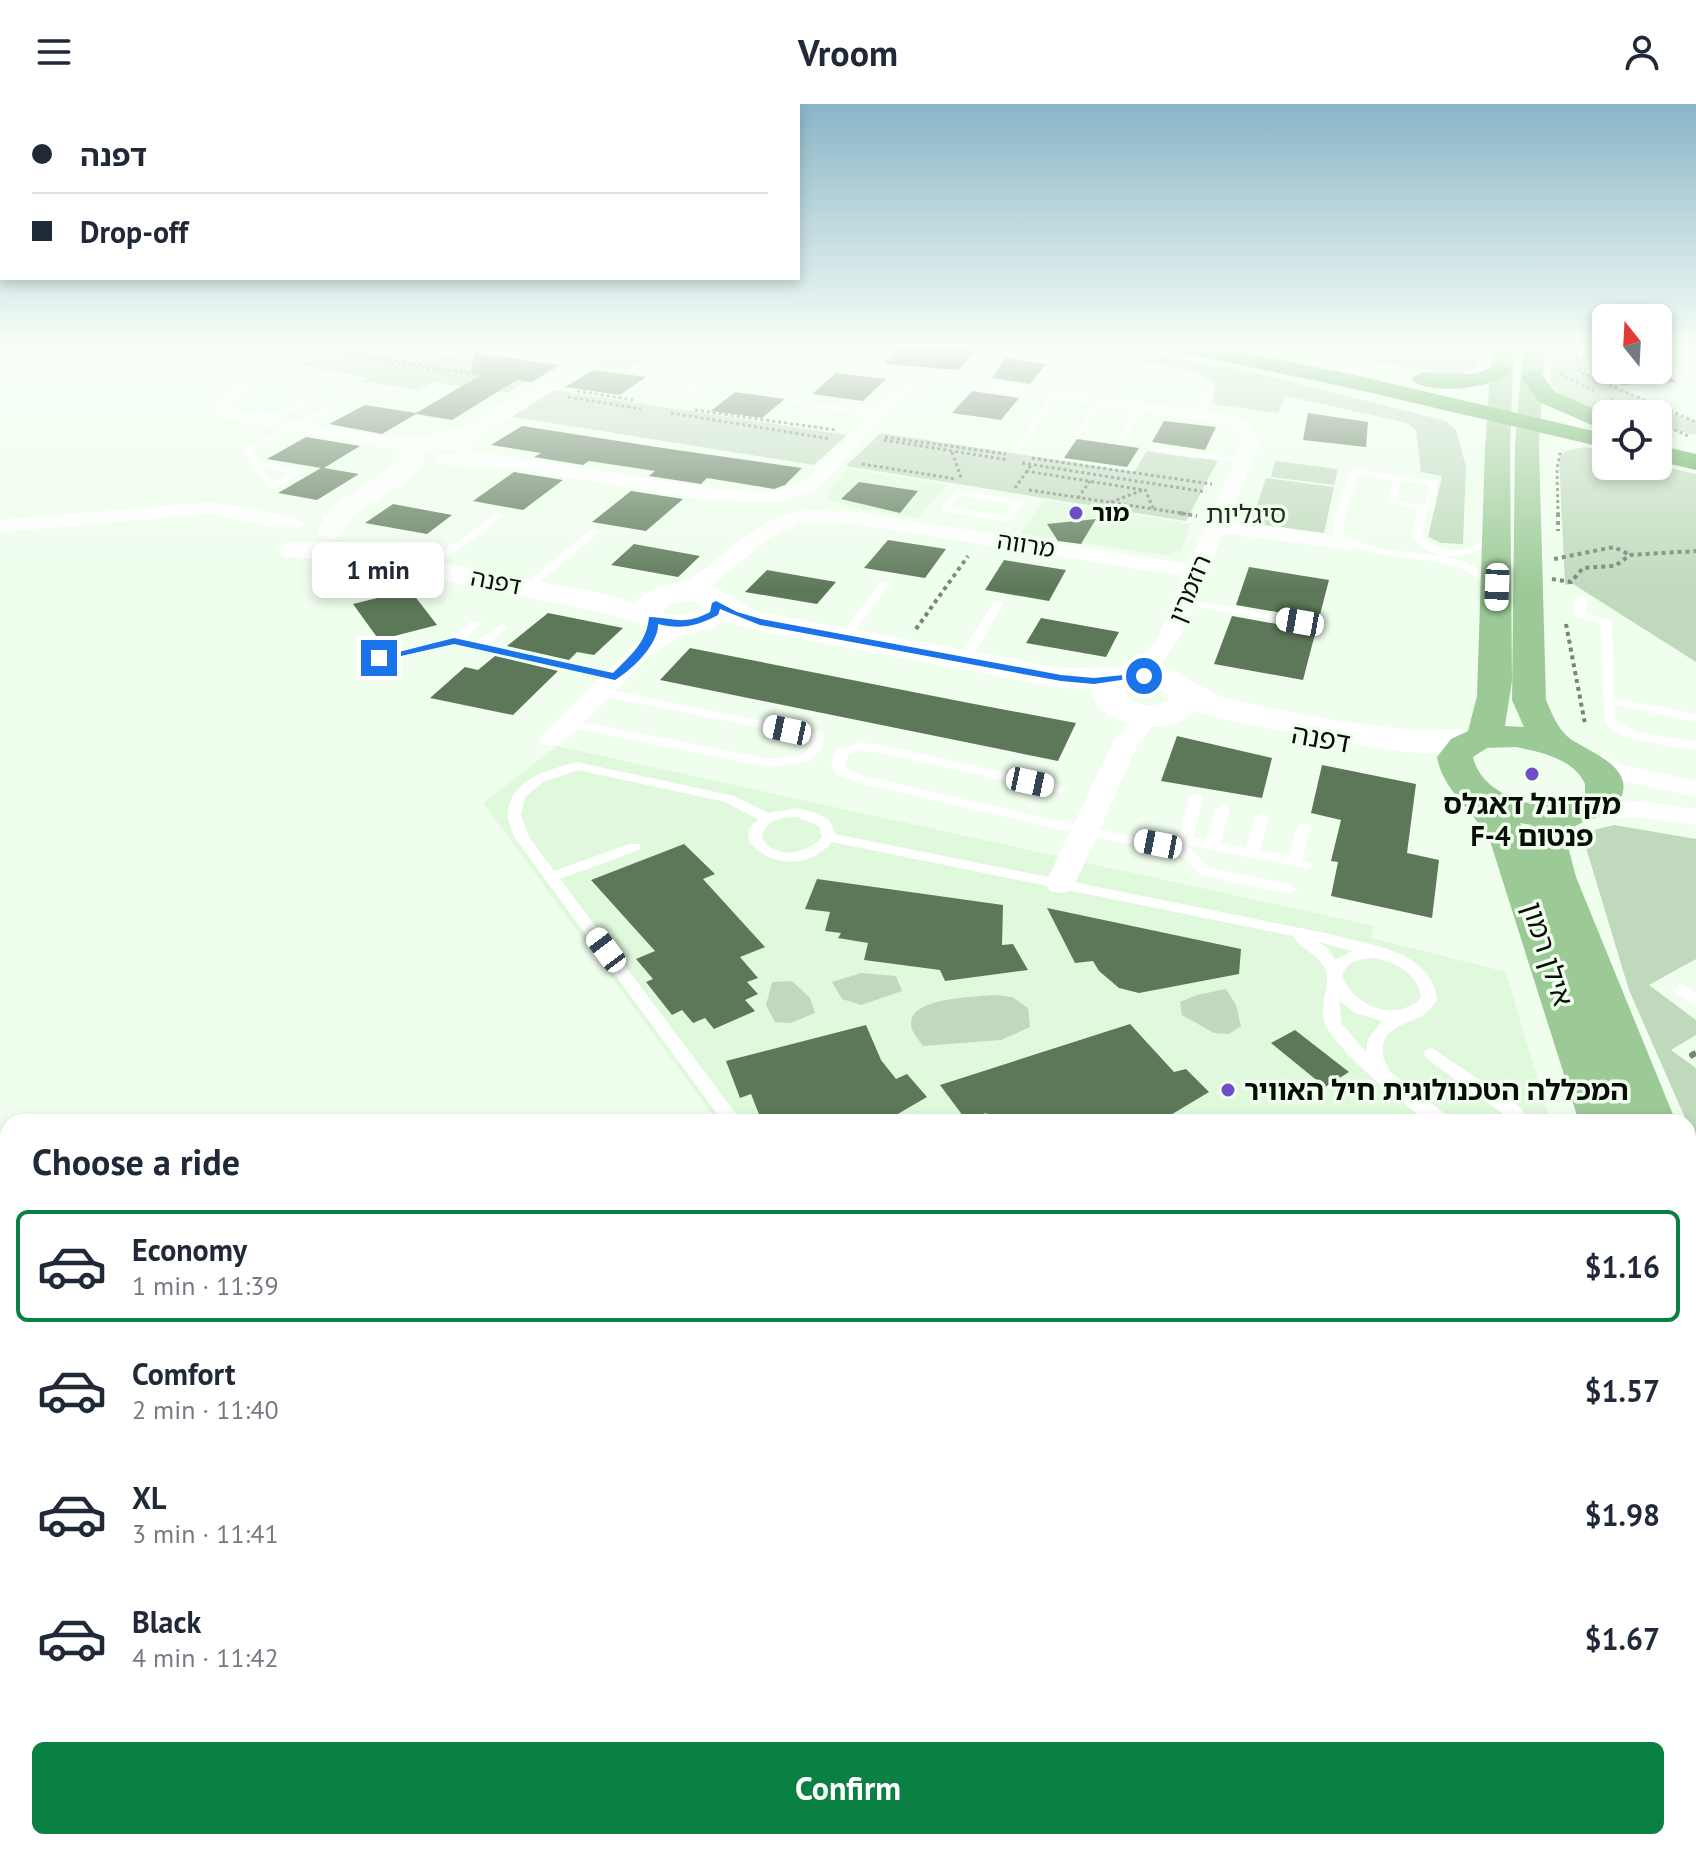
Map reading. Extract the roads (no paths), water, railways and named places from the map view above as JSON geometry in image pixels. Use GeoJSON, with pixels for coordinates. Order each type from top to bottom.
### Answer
{"type":"FeatureCollection","features":[{"type":"Feature","properties":{"kind":"highway"},"geometry":{"type":"LineString","coordinates":[[1529,426],[1534,438],[1546,435],[1592,438]]}},
{"type":"Feature","properties":{"kind":"highway"},"geometry":{"type":"LineString","coordinates":[[1672,438],[1696,442]]}},
{"type":"Feature","properties":{"kind":"highway"},"geometry":{"type":"LineString","coordinates":[[1672,456],[1696,462]]}},
{"type":"Feature","properties":{"kind":"main road"},"geometry":{"type":"LineString","coordinates":[[1479,739],[1494,710],[1497,426]]}},
{"type":"Feature","properties":{"kind":"main road"},"geometry":{"type":"LineString","coordinates":[[1473,790],[1520,811],[1577,813],[1603,799],[1605,788],[1596,770],[1566,750],[1538,723],[1529,700],[1540,578],[1528,426]]}},
{"type":"Feature","properties":{"kind":"main road"},"geometry":{"type":"LineString","coordinates":[[1479,739],[1514,736],[1566,750]]}},
{"type":"Feature","properties":{"kind":"main road","name":"אילן רמון"},"geometry":{"type":"LineString","coordinates":[[1479,739],[1457,751],[1454,762],[1458,774],[1500,822],[1511,844],[1601,1114]]}},
{"type":"Feature","properties":{"kind":"main road","name":"אילן רמון"},"geometry":{"type":"LineString","coordinates":[[1577,813],[1549,828],[1546,839],[1556,877],[1648,1114]]}},
{"type":"Feature","properties":{"kind":"street"},"geometry":{"type":"LineString","coordinates":[[294,426],[714,495],[767,510],[807,505],[869,426]]}},
{"type":"Feature","properties":{"kind":"street"},"geometry":{"type":"LineString","coordinates":[[0,526],[211,508],[240,510],[266,527],[265,541],[268,546],[297,532],[319,544],[328,538],[335,524],[474,426]]}},
{"type":"Feature","properties":{"kind":"street","name":"רוזמרין"},"geometry":{"type":"LineString","coordinates":[[1121,692],[1165,647],[1251,443],[1248,432],[1240,426]]}},
{"type":"Feature","properties":{"kind":"street","name":"מרווה"},"geometry":{"type":"LineString","coordinates":[[767,510],[800,496],[807,505],[855,518],[1197,572]]}},
{"type":"Feature","properties":{"kind":"street"},"geometry":{"type":"LineString","coordinates":[[657,614],[664,624],[705,606],[767,510]]}},
{"type":"Feature","properties":{"kind":"street"},"geometry":{"type":"LineString","coordinates":[[1218,522],[1351,544]]}},
{"type":"Feature","properties":{"kind":"street","name":"דפנה"},"geometry":{"type":"LineString","coordinates":[[335,524],[342,540],[358,546],[621,595],[657,614]]}},
{"type":"Feature","properties":{"kind":"street","name":"דפנה"},"geometry":{"type":"LineString","coordinates":[[297,532],[349,554],[657,614]]}},
{"type":"Feature","properties":{"kind":"street"},"geometry":{"type":"LineString","coordinates":[[705,606],[731,625],[1067,689],[1121,692]]}},
{"type":"Feature","properties":{"kind":"street"},"geometry":{"type":"LineString","coordinates":[[559,732],[607,684],[657,614],[705,606],[752,620],[1068,679],[1121,692],[1137,714],[1170,701]]}},
{"type":"Feature","properties":{"kind":"street","name":"רוזמרין"},"geometry":{"type":"LineString","coordinates":[[1165,647],[1170,701]]}},
{"type":"Feature","properties":{"kind":"street"},"geometry":{"type":"LineString","coordinates":[[1121,692],[1127,721],[1126,742]]}},
{"type":"Feature","properties":{"kind":"street","name":"דפנה"},"geometry":{"type":"LineString","coordinates":[[1170,701],[1200,700],[1224,709],[1401,741],[1435,743],[1479,739]]}},
{"type":"Feature","properties":{"kind":"street"},"geometry":{"type":"LineString","coordinates":[[1060,884],[1126,742],[1141,724],[1170,701]]}},
{"type":"Feature","properties":{"kind":"street","name":"דפנה"},"geometry":{"type":"LineString","coordinates":[[1170,701],[1222,720],[1390,751],[1433,766],[1473,790]]}},
{"type":"Feature","properties":{"kind":"street"},"geometry":{"type":"LineString","coordinates":[[1566,750],[1619,772],[1696,789]]}},
{"type":"Feature","properties":{"kind":"street"},"geometry":{"type":"LineString","coordinates":[[1577,813],[1639,809],[1696,817]]}},
{"type":"Feature","properties":{"kind":"lane"},"geometry":{"type":"LineString","coordinates":[[258,466],[247,449],[290,426]]}},
{"type":"Feature","properties":{"kind":"lane"},"geometry":{"type":"LineString","coordinates":[[1019,448],[1033,426]]}},
{"type":"Feature","properties":{"kind":"lane"},"geometry":{"type":"LineString","coordinates":[[1078,434],[1083,426]]}},
{"type":"Feature","properties":{"kind":"lane"},"geometry":{"type":"LineString","coordinates":[[1121,439],[1128,426]]}},
{"type":"Feature","properties":{"kind":"lane"},"geometry":{"type":"LineString","coordinates":[[1158,450],[1244,461]]}},
{"type":"Feature","properties":{"kind":"lane"},"geometry":{"type":"LineString","coordinates":[[1397,478],[1392,503],[1430,508],[1434,483],[1354,472],[1337,529],[1340,538],[1351,544],[1463,564],[1483,573],[1497,587]]}},
{"type":"Feature","properties":{"kind":"lane"},"geometry":{"type":"LineString","coordinates":[[928,530],[945,509],[958,493],[1019,503],[1008,519],[945,509]]}},
{"type":"Feature","properties":{"kind":"lane"},"geometry":{"type":"LineString","coordinates":[[1422,507],[1417,536],[1427,547],[1468,553],[1486,547],[1498,537]]}},
{"type":"Feature","properties":{"kind":"lane"},"geometry":{"type":"LineString","coordinates":[[436,561],[501,515]]}},
{"type":"Feature","properties":{"kind":"lane"},"geometry":{"type":"LineString","coordinates":[[537,579],[596,531]]}},
{"type":"Feature","properties":{"kind":"lane"},"geometry":{"type":"LineString","coordinates":[[845,638],[885,583]]}},
{"type":"Feature","properties":{"kind":"lane"},"geometry":{"type":"LineString","coordinates":[[1581,598],[1580,616],[1606,621],[1609,722],[1632,735],[1696,746]]}},
{"type":"Feature","properties":{"kind":"lane"},"geometry":{"type":"LineString","coordinates":[[1184,602],[1300,622]]}},
{"type":"Feature","properties":{"kind":"lane"},"geometry":{"type":"LineString","coordinates":[[964,660],[998,603]]}},
{"type":"Feature","properties":{"kind":"lane"},"geometry":{"type":"LineString","coordinates":[[454,641],[476,623]]}},
{"type":"Feature","properties":{"kind":"lane"},"geometry":{"type":"LineString","coordinates":[[479,646],[502,627]]}},
{"type":"Feature","properties":{"kind":"lane"},"geometry":{"type":"LineString","coordinates":[[379,658],[454,641],[607,684],[819,736],[817,746],[807,758],[769,763],[559,732]]}},
{"type":"Feature","properties":{"kind":"lane"},"geometry":{"type":"LineString","coordinates":[[1608,700],[1696,718]]}},
{"type":"Feature","properties":{"kind":"lane"},"geometry":{"type":"LineString","coordinates":[[1060,789],[881,749],[858,747],[842,753],[838,763],[841,771],[859,779],[1085,831],[1212,845],[1300,863],[1304,827]]}},
{"type":"Feature","properties":{"kind":"lane"},"geometry":{"type":"LineString","coordinates":[[727,1114],[522,838],[514,815],[515,804],[519,796],[538,779],[566,768],[591,767],[729,799],[767,818]]}},
{"type":"Feature","properties":{"kind":"lane"},"geometry":{"type":"LineString","coordinates":[[1184,844],[1196,798]]}},
{"type":"Feature","properties":{"kind":"lane"},"geometry":{"type":"LineString","coordinates":[[1212,845],[1223,808]]}},
{"type":"Feature","properties":{"kind":"lane"},"geometry":{"type":"LineString","coordinates":[[788,812],[810,814],[825,824],[829,837],[818,850],[796,857],[772,855],[756,844],[753,837],[754,830],[767,818],[788,812]]}},
{"type":"Feature","properties":{"kind":"lane"},"geometry":{"type":"LineString","coordinates":[[1252,853],[1262,817]]}},
{"type":"Feature","properties":{"kind":"lane"},"geometry":{"type":"LineString","coordinates":[[829,837],[1288,931],[1390,956],[1416,970],[1429,989],[1429,999],[1424,1007],[1390,1021],[1375,1041],[1373,1054],[1388,1078]]}},
{"type":"Feature","properties":{"kind":"lane"},"geometry":{"type":"LineString","coordinates":[[1184,844],[1205,872],[1290,889]]}},
{"type":"Feature","properties":{"kind":"lane"},"geometry":{"type":"LineString","coordinates":[[551,877],[634,847]]}},
{"type":"Feature","properties":{"kind":"lane"},"geometry":{"type":"LineString","coordinates":[[1288,931],[1322,952],[1348,1000],[1373,1013],[1402,1016]]}},
{"type":"Feature","properties":{"kind":"lane"},"geometry":{"type":"LineString","coordinates":[[1390,956],[1375,953],[1349,957],[1339,962],[1334,976],[1330,1012],[1335,1027],[1350,1046],[1433,1114]]}},
{"type":"Feature","properties":{"kind":"lane"},"geometry":{"type":"LineString","coordinates":[[1432,1054],[1514,1114]]}},
{"type":"Feature","properties":{"kind":"place","name":"מור"},"geometry":{"type":"Point","coordinates":[1076,513]}},
{"type":"Feature","properties":{"kind":"place","name":"מקדונל דאגלס F-4 פנטום"},"geometry":{"type":"Point","coordinates":[1532,774]}},
{"type":"Feature","properties":{"kind":"place","name":"המכללה הטכנולוגית חיל האוויר"},"geometry":{"type":"Point","coordinates":[1228,1090]}},
{"type":"Feature","properties":{"kind":"district","name":"סיגליות"},"geometry":{"type":"Point","coordinates":[1246,514]}}]}
